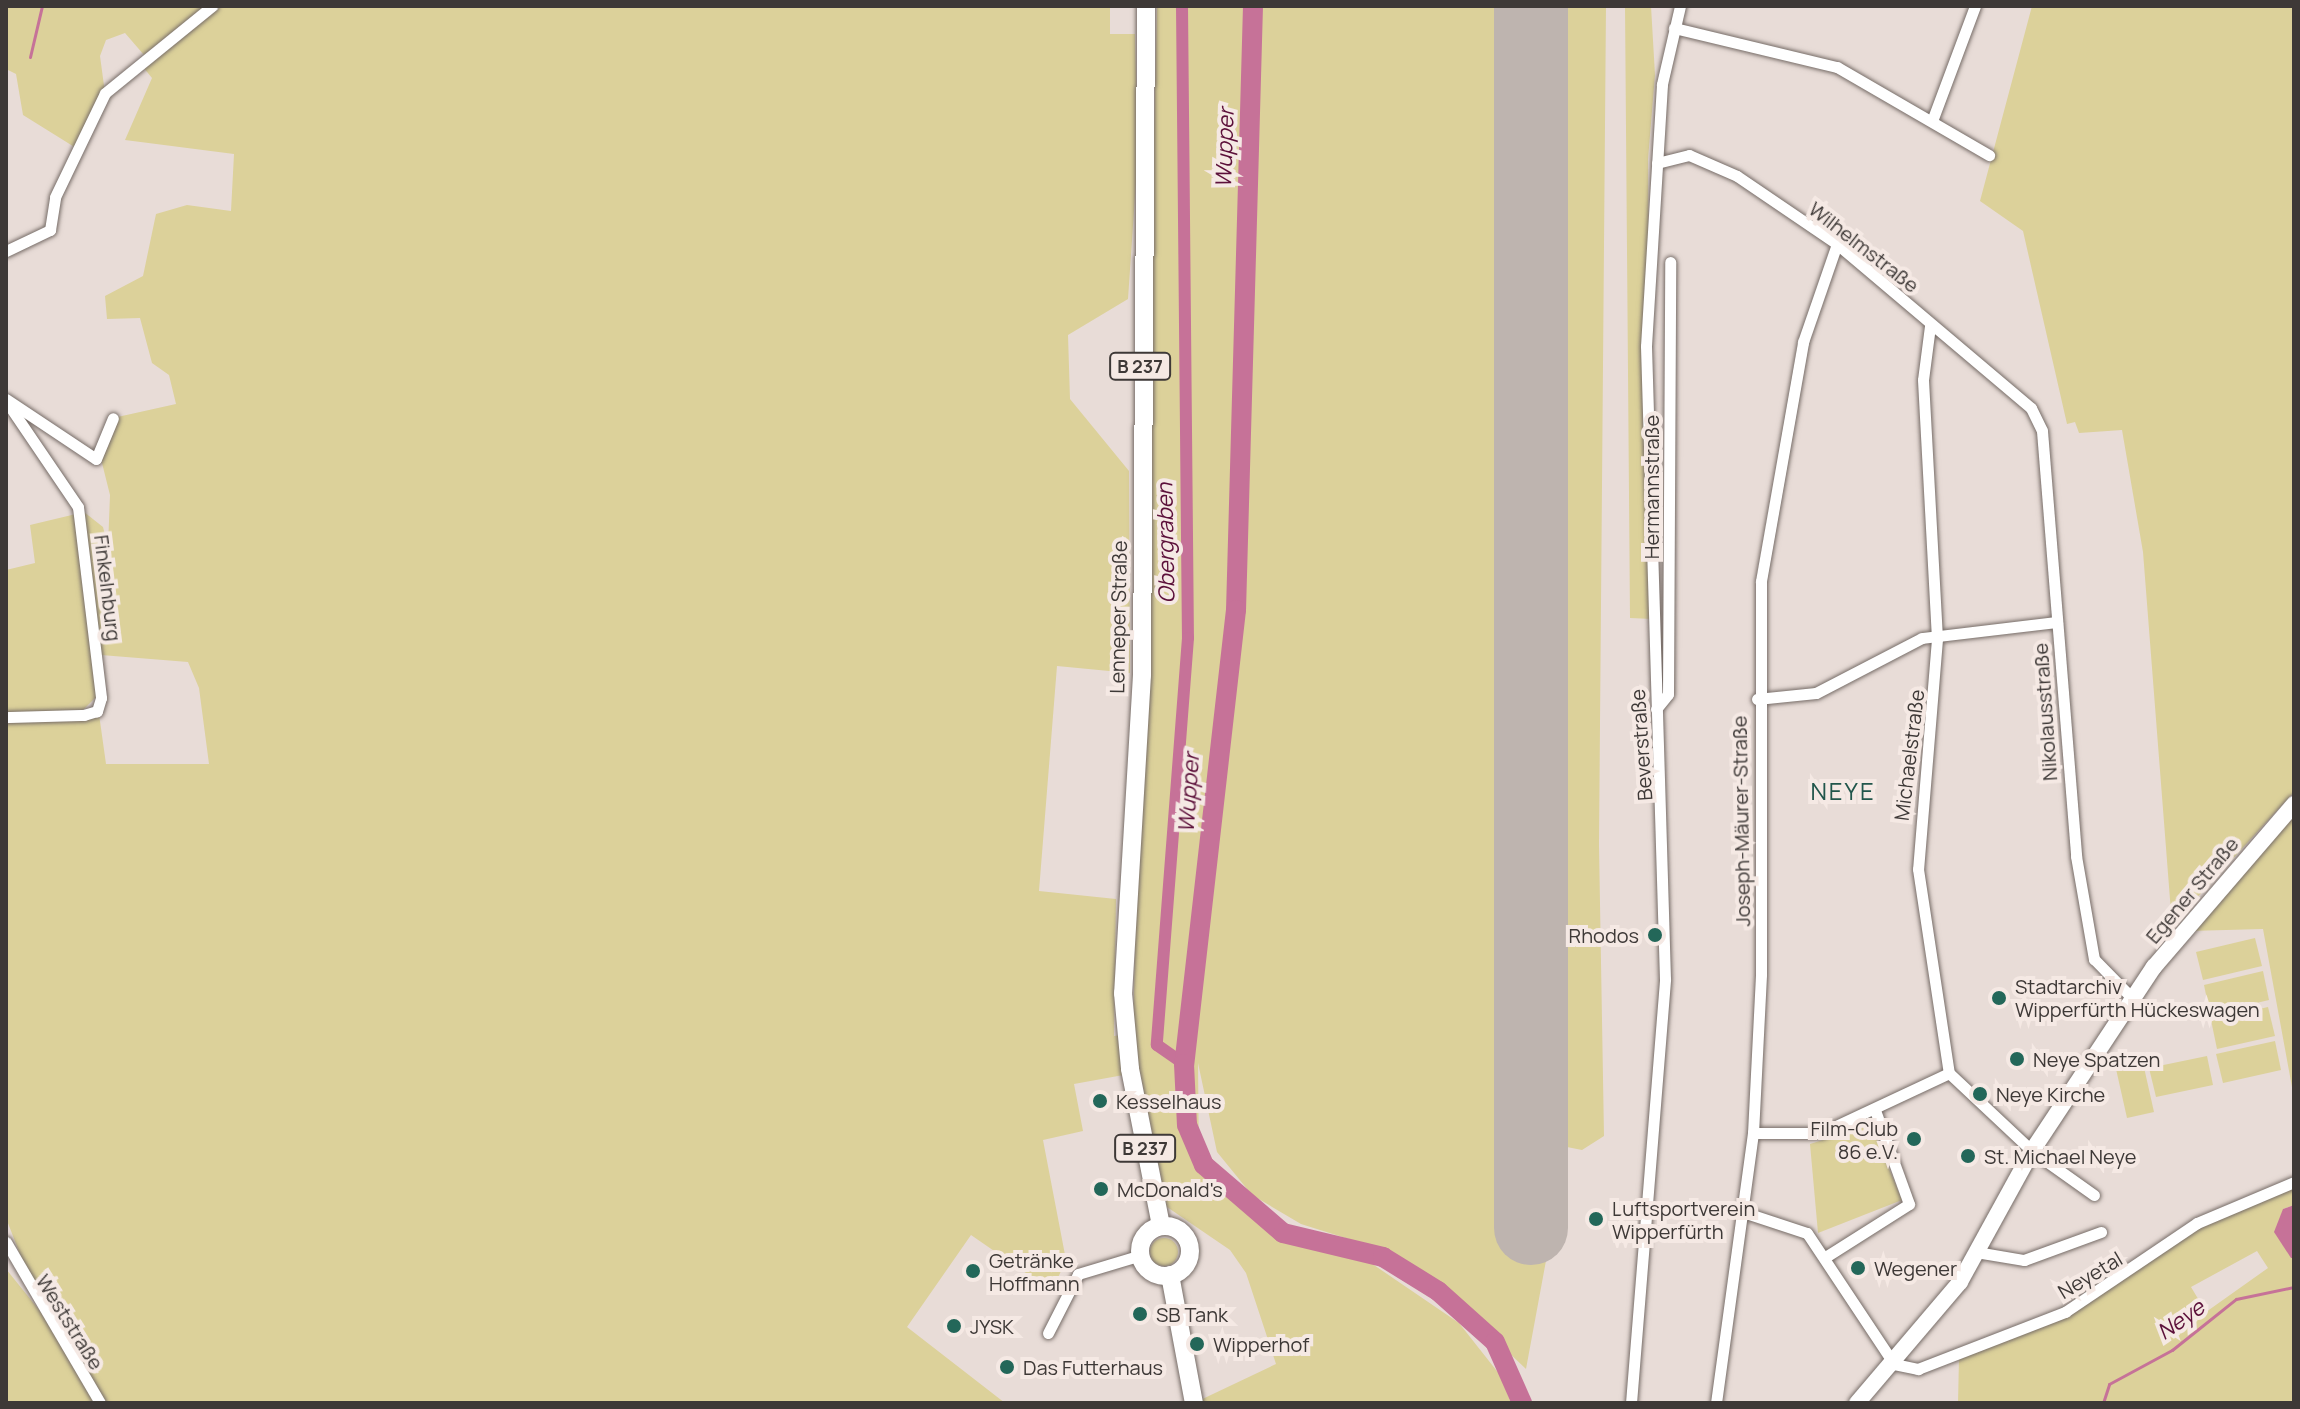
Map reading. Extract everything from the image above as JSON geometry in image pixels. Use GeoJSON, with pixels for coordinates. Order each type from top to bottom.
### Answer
{"type":"FeatureCollection","features":[{"type":"Feature","properties":{"kind":"main road","name":"Lenneper Straße"},"geometry":{"type":"LineString","coordinates":[[1146,6],[1142,675],[1123,993],[1161,1226]]}},
{"type":"Feature","properties":{"kind":"main road"},"geometry":{"type":"LineString","coordinates":[[1161,1226],[1179,1230],[1189,1246],[1183,1268],[1170,1275],[1148,1269],[1141,1255],[1147,1234],[1161,1226]]}},
{"type":"Feature","properties":{"kind":"main road"},"geometry":{"type":"LineString","coordinates":[[1170,1275],[1194,1403]]}},
{"type":"Feature","properties":{"kind":"street"},"geometry":{"type":"LineString","coordinates":[[6,251],[50,230],[55,197],[89,118],[120,78],[212,6]]}},
{"type":"Feature","properties":{"kind":"street","name":"Beverstraße"},"geometry":{"type":"LineString","coordinates":[[1631,1403],[1665,979],[1646,346],[1662,84],[1680,6]]}},
{"type":"Feature","properties":{"kind":"street"},"geometry":{"type":"LineString","coordinates":[[1932,121],[1975,6]]}},
{"type":"Feature","properties":{"kind":"street"},"geometry":{"type":"LineString","coordinates":[[1674,28],[1837,67],[1989,155]]}},
{"type":"Feature","properties":{"kind":"street","name":"Wilhelmstraße"},"geometry":{"type":"LineString","coordinates":[[1657,163],[1705,158],[1837,244],[1930,326],[2031,408]]}},
{"type":"Feature","properties":{"kind":"street","name":"Joseph-Mäurer-Straße"},"geometry":{"type":"LineString","coordinates":[[1716,1403],[1753,1133],[1761,974],[1757,699],[1761,581],[1792,394],[1837,244]]}},
{"type":"Feature","properties":{"kind":"street","name":"Hermannstraße"},"geometry":{"type":"LineString","coordinates":[[1656,709],[1668,694],[1670,262]]}},
{"type":"Feature","properties":{"kind":"street","name":"Michaelstraße"},"geometry":{"type":"LineString","coordinates":[[1930,326],[1923,380],[1937,639],[1935,725],[1917,812],[1918,869],[1949,1073]]}},
{"type":"Feature","properties":{"kind":"street","name":"Finkelnburg"},"geometry":{"type":"LineString","coordinates":[[6,400],[96,459],[113,418]]}},
{"type":"Feature","properties":{"kind":"street","name":"Finkelnburg"},"geometry":{"type":"LineString","coordinates":[[6,400],[78,507],[101,698],[97,711],[84,715],[6,717]]}},
{"type":"Feature","properties":{"kind":"street","name":"Nikolausstraße"},"geometry":{"type":"LineString","coordinates":[[2031,408],[2042,431],[2064,762],[2094,959],[2132,998]]}},
{"type":"Feature","properties":{"kind":"street"},"geometry":{"type":"LineString","coordinates":[[1757,699],[1816,693],[1897,646],[2057,622]]}},
{"type":"Feature","properties":{"kind":"street","name":"Egener Straße"},"geometry":{"type":"LineString","coordinates":[[1857,1403],[1894,1364],[1976,1252],[2032,1151],[2132,998],[2294,804]]}},
{"type":"Feature","properties":{"kind":"street"},"geometry":{"type":"LineString","coordinates":[[1753,1133],[1821,1133],[1949,1073],[2032,1151],[2094,1195]]}},
{"type":"Feature","properties":{"kind":"street"},"geometry":{"type":"LineString","coordinates":[[1827,1256],[1909,1204],[1875,1110]]}},
{"type":"Feature","properties":{"kind":"street","name":"Neyetal"},"geometry":{"type":"LineString","coordinates":[[1894,1364],[1918,1369],[1959,1358],[2065,1312],[2197,1223],[2294,1182]]}},
{"type":"Feature","properties":{"kind":"street"},"geometry":{"type":"LineString","coordinates":[[1743,1212],[1778,1219],[1827,1256],[1894,1364]]}},
{"type":"Feature","properties":{"kind":"street"},"geometry":{"type":"LineString","coordinates":[[1976,1252],[2024,1260],[2101,1232]]}},
{"type":"Feature","properties":{"kind":"street"},"geometry":{"type":"LineString","coordinates":[[6,1242],[8,1260]]}},
{"type":"Feature","properties":{"kind":"street"},"geometry":{"type":"LineString","coordinates":[[1048,1333],[1078,1274],[1141,1255]]}},
{"type":"Feature","properties":{"kind":"street","name":"Weststraße"},"geometry":{"type":"LineString","coordinates":[[8,1260],[100,1403]]}},
{"type":"Feature","properties":{"kind":"shaded area"},"geometry":{"type":"Polygon","coordinates":[[[6,6],[205,6],[144,55],[125,33],[106,40],[100,56],[105,93],[76,148],[23,115],[16,74],[6,69],[6,6]]]}},
{"type":"Feature","properties":{"kind":"shaded area"},"geometry":{"type":"Polygon","coordinates":[[[222,6],[1110,6],[1110,34],[1135,34],[1138,152],[1128,299],[1068,335],[1070,399],[1129,471],[1130,673],[1057,666],[1039,891],[1116,899],[1114,1036],[1133,1033],[1157,6],[1606,6],[1599,845],[1604,1136],[1582,1150],[1567,1147],[1526,1369],[1424,1272],[1387,1251],[1301,1224],[1252,1195],[1217,1152],[1198,1063],[1199,1168],[1253,1215],[1292,1237],[1346,1246],[1459,1323],[1500,1375],[1511,1403],[1194,1403],[1276,1364],[1246,1273],[1230,1250],[1167,1207],[1140,1072],[1074,1084],[1083,1131],[1043,1140],[1066,1260],[1052,1291],[971,1235],[907,1327],[1005,1403],[6,1403],[6,1269],[44,1316],[6,1218],[6,721],[99,714],[106,764],[209,764],[199,688],[188,662],[101,655],[84,512],[103,527],[108,547],[110,495],[101,459],[113,418],[176,404],[169,375],[152,363],[140,318],[107,319],[105,296],[143,276],[156,214],[187,205],[231,211],[234,154],[125,140],[152,78],[143,67],[222,6]]]}},
{"type":"Feature","properties":{"kind":"shaded area"},"geometry":{"type":"Polygon","coordinates":[[[1625,6],[1651,6],[1655,75],[1648,159],[1652,619],[1630,618],[1625,6]]]}},
{"type":"Feature","properties":{"kind":"shaded area"},"geometry":{"type":"Polygon","coordinates":[[[2032,6],[2294,6],[2294,792],[2172,925],[2143,552],[2122,430],[2079,433],[2075,422],[2067,424],[2023,231],[1980,201],[2032,6]]]}},
{"type":"Feature","properties":{"kind":"shaded area"},"geometry":{"type":"Polygon","coordinates":[[[76,514],[98,695],[83,710],[6,713],[6,570],[35,563],[30,525],[76,514]]]}},
{"type":"Feature","properties":{"kind":"shaded area"},"geometry":{"type":"Polygon","coordinates":[[[2294,816],[2294,1098],[2263,929],[2189,931],[2294,816]]]}},
{"type":"Feature","properties":{"kind":"shaded area"},"geometry":{"type":"Polygon","coordinates":[[[2255,938],[2262,966],[2203,980],[2196,952],[2255,938]]]}},
{"type":"Feature","properties":{"kind":"shaded area"},"geometry":{"type":"Polygon","coordinates":[[[2263,971],[2269,1000],[2210,1014],[2204,985],[2263,971]]]}},
{"type":"Feature","properties":{"kind":"shaded area"},"geometry":{"type":"Polygon","coordinates":[[[2268,1007],[2275,1036],[2217,1049],[2211,1020],[2268,1007]]]}},
{"type":"Feature","properties":{"kind":"shaded area"},"geometry":{"type":"Polygon","coordinates":[[[2275,1041],[2281,1070],[2223,1083],[2216,1054],[2275,1041]]]}},
{"type":"Feature","properties":{"kind":"shaded area"},"geometry":{"type":"Polygon","coordinates":[[[2141,1054],[2154,1112],[2127,1118],[2114,1060],[2141,1054]]]}},
{"type":"Feature","properties":{"kind":"shaded area"},"geometry":{"type":"Polygon","coordinates":[[[2207,1056],[2213,1085],[2156,1097],[2149,1068],[2207,1056]]]}},
{"type":"Feature","properties":{"kind":"shaded area"},"geometry":{"type":"Polygon","coordinates":[[[1871,1125],[1902,1200],[1818,1233],[1810,1144],[1871,1125]]]}},
{"type":"Feature","properties":{"kind":"shaded area"},"geometry":{"type":"Polygon","coordinates":[[[2294,1182],[2294,1205],[2283,1209],[2294,1258],[2294,1403],[1958,1403],[1959,1358],[2065,1312],[2197,1223],[2294,1182]],[[2257,1251],[2191,1287],[2206,1312],[2268,1268],[2257,1251]]]}},
{"type":"Feature","properties":{"kind":"shaded area"},"geometry":{"type":"Polygon","coordinates":[[[2294,1205],[2294,1258],[2291,1258],[2274,1232],[2283,1209],[2294,1205]]]}},
{"type":"Feature","properties":{"kind":"shaded area"},"geometry":{"type":"Polygon","coordinates":[[[1164,1238],[1174,1242],[1178,1252],[1174,1262],[1164,1266],[1154,1262],[1150,1252],[1154,1242],[1164,1238]]]}},
{"type":"Feature","properties":{"kind":"waterway"},"geometry":{"type":"LineString","coordinates":[[30,57],[42,6]]}},
{"type":"Feature","properties":{"kind":"waterway","name":"Obergraben"},"geometry":{"type":"LineString","coordinates":[[1182,6],[1188,638],[1157,1045],[1184,1064]]}},
{"type":"Feature","properties":{"kind":"waterway","name":"Wupper"},"geometry":{"type":"LineString","coordinates":[[1253,6],[1236,610],[1184,1064],[1187,1125],[1204,1165],[1283,1233],[1383,1257],[1438,1291],[1495,1342],[1522,1403]]}},
{"type":"Feature","properties":{"kind":"waterway","name":"Neye"},"geometry":{"type":"LineString","coordinates":[[2103,1403],[2109,1384],[2172,1350],[2236,1299],[2294,1287]]}},
{"type":"Feature","properties":{"kind":"runway"},"geometry":{"type":"LineString","coordinates":[[1531,6],[1531,1228]]}},
{"type":"Feature","properties":{"kind":"place","name":"Rhodos"},"geometry":{"type":"Point","coordinates":[1655,935]}},
{"type":"Feature","properties":{"kind":"place","name":"Stadtarchiv Wipperfürth Hückeswagen"},"geometry":{"type":"Point","coordinates":[1999,998]}},
{"type":"Feature","properties":{"kind":"place","name":"Neye Spatzen"},"geometry":{"type":"Point","coordinates":[2017,1059]}},
{"type":"Feature","properties":{"kind":"place","name":"Neye Kirche"},"geometry":{"type":"Point","coordinates":[1980,1094]}},
{"type":"Feature","properties":{"kind":"place","name":"Kesselhaus"},"geometry":{"type":"Point","coordinates":[1100,1101]}},
{"type":"Feature","properties":{"kind":"place","name":"Film-Club 86 e.V."},"geometry":{"type":"Point","coordinates":[1914,1139]}},
{"type":"Feature","properties":{"kind":"place","name":"St. Michael Neye"},"geometry":{"type":"Point","coordinates":[1968,1156]}},
{"type":"Feature","properties":{"kind":"place","name":"McDonald's"},"geometry":{"type":"Point","coordinates":[1101,1189]}},
{"type":"Feature","properties":{"kind":"place","name":"Luftsportverein Wipperfürth"},"geometry":{"type":"Point","coordinates":[1596,1219]}},
{"type":"Feature","properties":{"kind":"place","name":"Wegener"},"geometry":{"type":"Point","coordinates":[1858,1268]}},
{"type":"Feature","properties":{"kind":"place","name":"Getränke Hoffmann"},"geometry":{"type":"Point","coordinates":[973,1271]}},
{"type":"Feature","properties":{"kind":"place","name":"SB Tank"},"geometry":{"type":"Point","coordinates":[1140,1314]}},
{"type":"Feature","properties":{"kind":"place","name":"JYSK"},"geometry":{"type":"Point","coordinates":[954,1326]}},
{"type":"Feature","properties":{"kind":"place","name":"Wipperhof"},"geometry":{"type":"Point","coordinates":[1197,1344]}},
{"type":"Feature","properties":{"kind":"place","name":"Das Futterhaus"},"geometry":{"type":"Point","coordinates":[1007,1367]}},
{"type":"Feature","properties":{"kind":"district","name":"NEYE"},"geometry":{"type":"Point","coordinates":[1843,791]}}]}
